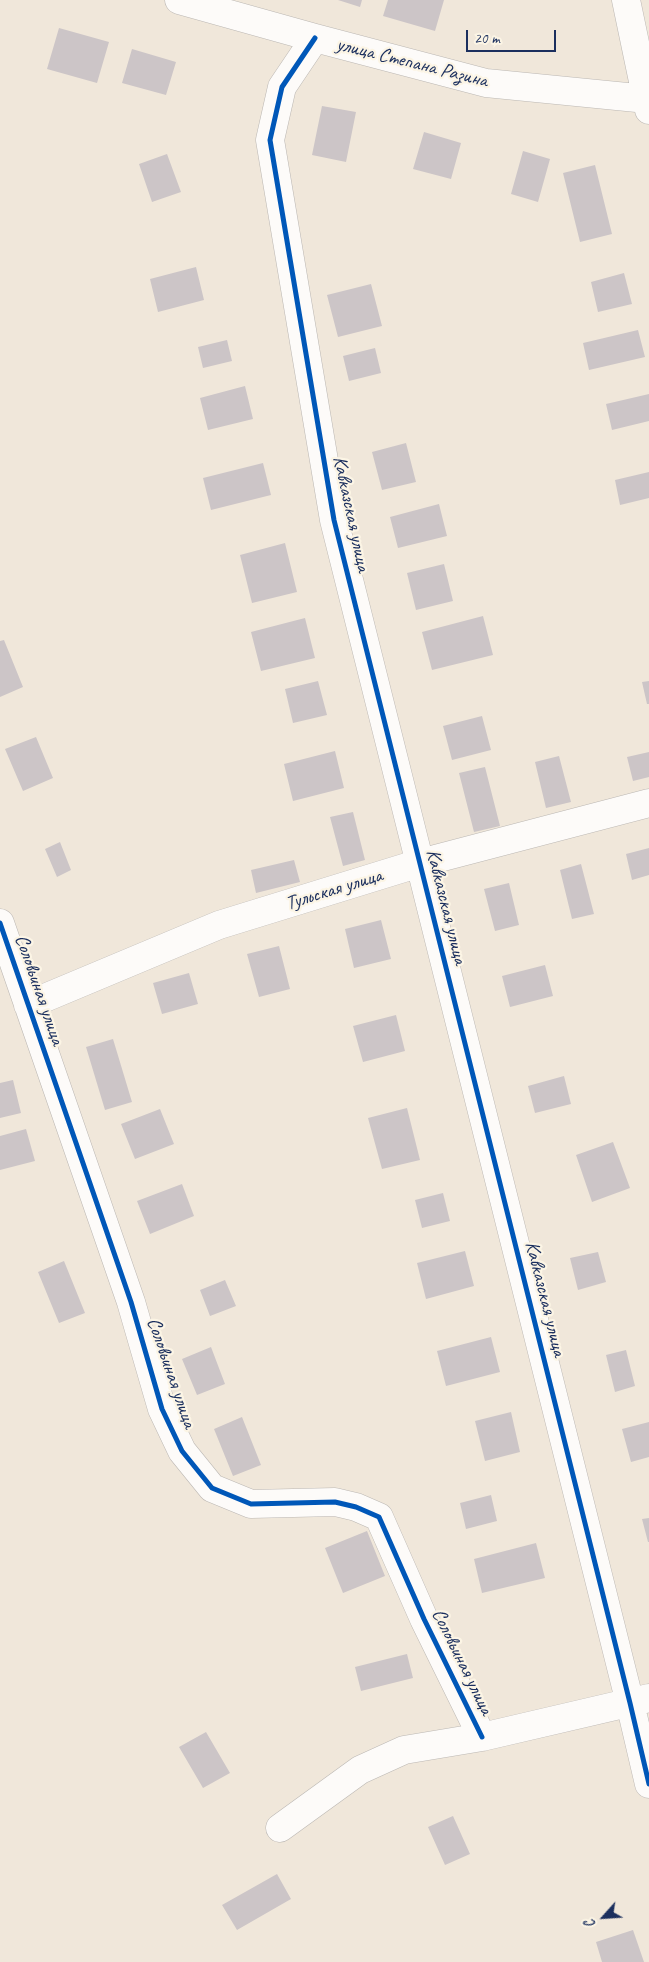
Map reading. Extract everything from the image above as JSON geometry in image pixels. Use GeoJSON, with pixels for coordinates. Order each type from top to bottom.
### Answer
{"type":"FeatureCollection","features":[{"type":"Feature","properties":{"kind":"street","name":"улица Степана Разина"},"geometry":{"type":"LineString","coordinates":[[178,0],[486,83],[648,103]]}},
{"type":"Feature","properties":{"kind":"street"},"geometry":{"type":"LineString","coordinates":[[626,0],[648,103]]}},
{"type":"Feature","properties":{"kind":"street","name":"Кавказская улица"},"geometry":{"type":"LineString","coordinates":[[315,38],[282,87],[270,140],[334,520],[420,863],[640,1701],[649,1784]]}},
{"type":"Feature","properties":{"kind":"street","name":"Тульская улица"},"geometry":{"type":"LineString","coordinates":[[28,1005],[219,925],[420,863],[649,803]]}},
{"type":"Feature","properties":{"kind":"street","name":"Соловьиная улица"},"geometry":{"type":"LineString","coordinates":[[0,923],[131,1302],[162,1409],[182,1451],[212,1488],[251,1504],[336,1502],[356,1507],[379,1517],[424,1619],[482,1737]]}},
{"type":"Feature","properties":{"kind":"street"},"geometry":{"type":"LineString","coordinates":[[280,1828],[360,1770],[404,1750],[482,1737],[640,1701]]}},
{"type":"Feature","properties":{"kind":"building"},"geometry":{"type":"Polygon","coordinates":[[[338,0],[362,0],[360,7],[338,0]]]}},
{"type":"Feature","properties":{"kind":"building"},"geometry":{"type":"Polygon","coordinates":[[[388,0],[444,0],[435,31],[383,16],[388,0]]]}},
{"type":"Feature","properties":{"kind":"building"},"geometry":{"type":"Polygon","coordinates":[[[59,28],[109,42],[97,83],[47,69],[59,28]]]}},
{"type":"Feature","properties":{"kind":"building"},"geometry":{"type":"Polygon","coordinates":[[[132,49],[176,62],[166,95],[122,83],[132,49]]]}},
{"type":"Feature","properties":{"kind":"building"},"geometry":{"type":"Polygon","coordinates":[[[322,106],[356,112],[346,162],[312,155],[322,106]]]}},
{"type":"Feature","properties":{"kind":"building"},"geometry":{"type":"Polygon","coordinates":[[[424,132],[461,143],[451,179],[413,169],[424,132]]]}},
{"type":"Feature","properties":{"kind":"building"},"geometry":{"type":"Polygon","coordinates":[[[523,151],[550,159],[538,202],[511,194],[523,151]]]}},
{"type":"Feature","properties":{"kind":"building"},"geometry":{"type":"Polygon","coordinates":[[[167,154],[181,192],[152,202],[139,164],[167,154]]]}},
{"type":"Feature","properties":{"kind":"building"},"geometry":{"type":"Polygon","coordinates":[[[595,165],[612,234],[580,242],[563,173],[595,165]]]}},
{"type":"Feature","properties":{"kind":"building"},"geometry":{"type":"Polygon","coordinates":[[[196,267],[204,300],[158,312],[150,279],[196,267]]]}},
{"type":"Feature","properties":{"kind":"building"},"geometry":{"type":"Polygon","coordinates":[[[624,273],[632,304],[598,312],[591,282],[624,273]]]}},
{"type":"Feature","properties":{"kind":"building"},"geometry":{"type":"Polygon","coordinates":[[[371,284],[382,326],[338,337],[327,295],[371,284]]]}},
{"type":"Feature","properties":{"kind":"building"},"geometry":{"type":"Polygon","coordinates":[[[638,330],[645,357],[589,370],[583,343],[638,330]]]}},
{"type":"Feature","properties":{"kind":"building"},"geometry":{"type":"Polygon","coordinates":[[[227,340],[232,361],[203,368],[198,347],[227,340]]]}},
{"type":"Feature","properties":{"kind":"building"},"geometry":{"type":"Polygon","coordinates":[[[375,348],[381,373],[349,381],[343,356],[375,348]]]}},
{"type":"Feature","properties":{"kind":"building"},"geometry":{"type":"Polygon","coordinates":[[[245,386],[253,419],[208,430],[200,398],[245,386]]]}},
{"type":"Feature","properties":{"kind":"building"},"geometry":{"type":"Polygon","coordinates":[[[649,394],[649,421],[612,430],[606,404],[649,394]]]}},
{"type":"Feature","properties":{"kind":"building"},"geometry":{"type":"Polygon","coordinates":[[[406,443],[416,482],[382,490],[372,452],[406,443]]]}},
{"type":"Feature","properties":{"kind":"building"},"geometry":{"type":"Polygon","coordinates":[[[263,463],[271,495],[211,510],[203,478],[263,463]]]}},
{"type":"Feature","properties":{"kind":"building"},"geometry":{"type":"Polygon","coordinates":[[[649,472],[649,498],[620,505],[615,480],[649,472]]]}},
{"type":"Feature","properties":{"kind":"building"},"geometry":{"type":"Polygon","coordinates":[[[439,504],[447,536],[398,548],[390,517],[439,504]]]}},
{"type":"Feature","properties":{"kind":"building"},"geometry":{"type":"Polygon","coordinates":[[[285,543],[297,592],[252,603],[240,555],[285,543]]]}},
{"type":"Feature","properties":{"kind":"building"},"geometry":{"type":"Polygon","coordinates":[[[444,564],[453,601],[416,610],[407,573],[444,564]]]}},
{"type":"Feature","properties":{"kind":"building"},"geometry":{"type":"Polygon","coordinates":[[[483,616],[493,655],[432,670],[422,632],[483,616]]]}},
{"type":"Feature","properties":{"kind":"building"},"geometry":{"type":"Polygon","coordinates":[[[305,618],[315,658],[261,671],[251,632],[305,618]]]}},
{"type":"Feature","properties":{"kind":"building"},"geometry":{"type":"Polygon","coordinates":[[[4,640],[23,687],[0,697],[0,641],[4,640]]]}},
{"type":"Feature","properties":{"kind":"building"},"geometry":{"type":"Polygon","coordinates":[[[318,681],[327,715],[293,723],[285,689],[318,681]]]}},
{"type":"Feature","properties":{"kind":"building"},"geometry":{"type":"Polygon","coordinates":[[[649,681],[649,704],[647,704],[642,682],[649,681]]]}},
{"type":"Feature","properties":{"kind":"building"},"geometry":{"type":"Polygon","coordinates":[[[482,716],[491,750],[452,760],[443,726],[482,716]]]}},
{"type":"Feature","properties":{"kind":"building"},"geometry":{"type":"Polygon","coordinates":[[[36,737],[53,778],[23,791],[5,749],[36,737]]]}},
{"type":"Feature","properties":{"kind":"building"},"geometry":{"type":"Polygon","coordinates":[[[335,751],[344,788],[293,801],[284,764],[335,751]]]}},
{"type":"Feature","properties":{"kind":"building"},"geometry":{"type":"Polygon","coordinates":[[[649,752],[649,777],[633,781],[627,757],[649,752]]]}},
{"type":"Feature","properties":{"kind":"building"},"geometry":{"type":"Polygon","coordinates":[[[559,756],[571,802],[546,808],[535,762],[559,756]]]}},
{"type":"Feature","properties":{"kind":"building"},"geometry":{"type":"Polygon","coordinates":[[[485,767],[500,826],[474,832],[459,773],[485,767]]]}},
{"type":"Feature","properties":{"kind":"building"},"geometry":{"type":"Polygon","coordinates":[[[353,812],[365,860],[343,866],[330,817],[353,812]]]}},
{"type":"Feature","properties":{"kind":"building"},"geometry":{"type":"Polygon","coordinates":[[[60,842],[71,870],[57,877],[45,849],[60,842]]]}},
{"type":"Feature","properties":{"kind":"building"},"geometry":{"type":"Polygon","coordinates":[[[649,848],[649,875],[632,880],[626,854],[649,848]]]}},
{"type":"Feature","properties":{"kind":"building"},"geometry":{"type":"Polygon","coordinates":[[[294,860],[300,882],[256,893],[251,870],[294,860]]]}},
{"type":"Feature","properties":{"kind":"building"},"geometry":{"type":"Polygon","coordinates":[[[581,864],[594,914],[572,919],[560,870],[581,864]]]}},
{"type":"Feature","properties":{"kind":"building"},"geometry":{"type":"Polygon","coordinates":[[[509,883],[519,925],[495,931],[484,889],[509,883]]]}},
{"type":"Feature","properties":{"kind":"building"},"geometry":{"type":"Polygon","coordinates":[[[381,920],[391,959],[354,968],[345,929],[381,920]]]}},
{"type":"Feature","properties":{"kind":"building"},"geometry":{"type":"Polygon","coordinates":[[[279,946],[290,989],[259,997],[247,954],[279,946]]]}},
{"type":"Feature","properties":{"kind":"building"},"geometry":{"type":"Polygon","coordinates":[[[545,965],[553,996],[510,1007],[502,976],[545,965]]]}},
{"type":"Feature","properties":{"kind":"building"},"geometry":{"type":"Polygon","coordinates":[[[189,973],[198,1004],[162,1014],[153,983],[189,973]]]}},
{"type":"Feature","properties":{"kind":"building"},"geometry":{"type":"Polygon","coordinates":[[[396,1015],[405,1051],[363,1062],[353,1026],[396,1015]]]}},
{"type":"Feature","properties":{"kind":"building"},"geometry":{"type":"Polygon","coordinates":[[[113,1039],[132,1102],[105,1110],[86,1047],[113,1039]]]}},
{"type":"Feature","properties":{"kind":"building"},"geometry":{"type":"Polygon","coordinates":[[[564,1076],[571,1104],[535,1113],[528,1086],[564,1076]]]}},
{"type":"Feature","properties":{"kind":"building"},"geometry":{"type":"Polygon","coordinates":[[[13,1080],[21,1113],[0,1118],[0,1083],[13,1080]]]}},
{"type":"Feature","properties":{"kind":"building"},"geometry":{"type":"Polygon","coordinates":[[[407,1108],[420,1160],[382,1169],[368,1118],[407,1108]]]}},
{"type":"Feature","properties":{"kind":"building"},"geometry":{"type":"Polygon","coordinates":[[[160,1109],[174,1144],[135,1159],[121,1124],[160,1109]]]}},
{"type":"Feature","properties":{"kind":"building"},"geometry":{"type":"Polygon","coordinates":[[[26,1129],[35,1161],[0,1170],[0,1136],[26,1129]]]}},
{"type":"Feature","properties":{"kind":"building"},"geometry":{"type":"Polygon","coordinates":[[[613,1142],[630,1188],[592,1202],[576,1155],[613,1142]]]}},
{"type":"Feature","properties":{"kind":"building"},"geometry":{"type":"Polygon","coordinates":[[[182,1184],[194,1216],[150,1234],[137,1201],[182,1184]]]}},
{"type":"Feature","properties":{"kind":"building"},"geometry":{"type":"Polygon","coordinates":[[[443,1193],[450,1221],[422,1228],[415,1200],[443,1193]]]}},
{"type":"Feature","properties":{"kind":"building"},"geometry":{"type":"Polygon","coordinates":[[[465,1251],[474,1286],[426,1299],[417,1263],[465,1251]]]}},
{"type":"Feature","properties":{"kind":"building"},"geometry":{"type":"Polygon","coordinates":[[[598,1252],[606,1282],[578,1290],[570,1258],[598,1252]]]}},
{"type":"Feature","properties":{"kind":"building"},"geometry":{"type":"Polygon","coordinates":[[[64,1261],[85,1313],[59,1323],[38,1272],[64,1261]]]}},
{"type":"Feature","properties":{"kind":"building"},"geometry":{"type":"Polygon","coordinates":[[[225,1280],[236,1306],[210,1316],[200,1290],[225,1280]]]}},
{"type":"Feature","properties":{"kind":"building"},"geometry":{"type":"Polygon","coordinates":[[[491,1337],[500,1372],[446,1386],[437,1351],[491,1337]]]}},
{"type":"Feature","properties":{"kind":"building"},"geometry":{"type":"Polygon","coordinates":[[[211,1347],[225,1384],[197,1395],[182,1359],[211,1347]]]}},
{"type":"Feature","properties":{"kind":"building"},"geometry":{"type":"Polygon","coordinates":[[[626,1350],[635,1386],[615,1392],[606,1355],[626,1350]]]}},
{"type":"Feature","properties":{"kind":"building"},"geometry":{"type":"Polygon","coordinates":[[[511,1412],[520,1452],[485,1461],[475,1421],[511,1412]]]}},
{"type":"Feature","properties":{"kind":"building"},"geometry":{"type":"Polygon","coordinates":[[[242,1417],[261,1465],[233,1476],[214,1429],[242,1417]]]}},
{"type":"Feature","properties":{"kind":"building"},"geometry":{"type":"Polygon","coordinates":[[[649,1422],[649,1457],[631,1462],[622,1429],[649,1422]]]}},
{"type":"Feature","properties":{"kind":"building"},"geometry":{"type":"Polygon","coordinates":[[[491,1495],[497,1521],[466,1529],[460,1503],[491,1495]]]}},
{"type":"Feature","properties":{"kind":"building"},"geometry":{"type":"Polygon","coordinates":[[[649,1518],[649,1542],[648,1542],[642,1519],[649,1518]]]}},
{"type":"Feature","properties":{"kind":"building"},"geometry":{"type":"Polygon","coordinates":[[[367,1531],[385,1576],[343,1593],[325,1548],[367,1531]]]}},
{"type":"Feature","properties":{"kind":"building"},"geometry":{"type":"Polygon","coordinates":[[[536,1543],[545,1578],[482,1593],[474,1559],[536,1543]]]}},
{"type":"Feature","properties":{"kind":"building"},"geometry":{"type":"Polygon","coordinates":[[[407,1654],[413,1678],[361,1691],[355,1667],[407,1654]]]}},
{"type":"Feature","properties":{"kind":"building"},"geometry":{"type":"Polygon","coordinates":[[[206,1732],[230,1773],[203,1788],[179,1747],[206,1732]]]}},
{"type":"Feature","properties":{"kind":"building"},"geometry":{"type":"Polygon","coordinates":[[[453,1816],[470,1854],[445,1865],[428,1827],[453,1816]]]}},
{"type":"Feature","properties":{"kind":"building"},"geometry":{"type":"Polygon","coordinates":[[[277,1874],[291,1899],[237,1930],[222,1905],[277,1874]]]}},
{"type":"Feature","properties":{"kind":"building"},"geometry":{"type":"Polygon","coordinates":[[[633,1930],[644,1962],[602,1962],[596,1942],[633,1930]]]}},
{"type":"Feature","properties":{"kind":"cycle path"},"geometry":{"type":"LineString","coordinates":[[315,38],[282,87],[270,140],[334,520],[649,1784]]}},
{"type":"Feature","properties":{"kind":"cycle path"},"geometry":{"type":"LineString","coordinates":[[0,923],[131,1302],[162,1409],[182,1451],[212,1488],[251,1504],[335,1502],[356,1507],[379,1517],[424,1619],[482,1737]]}}]}
